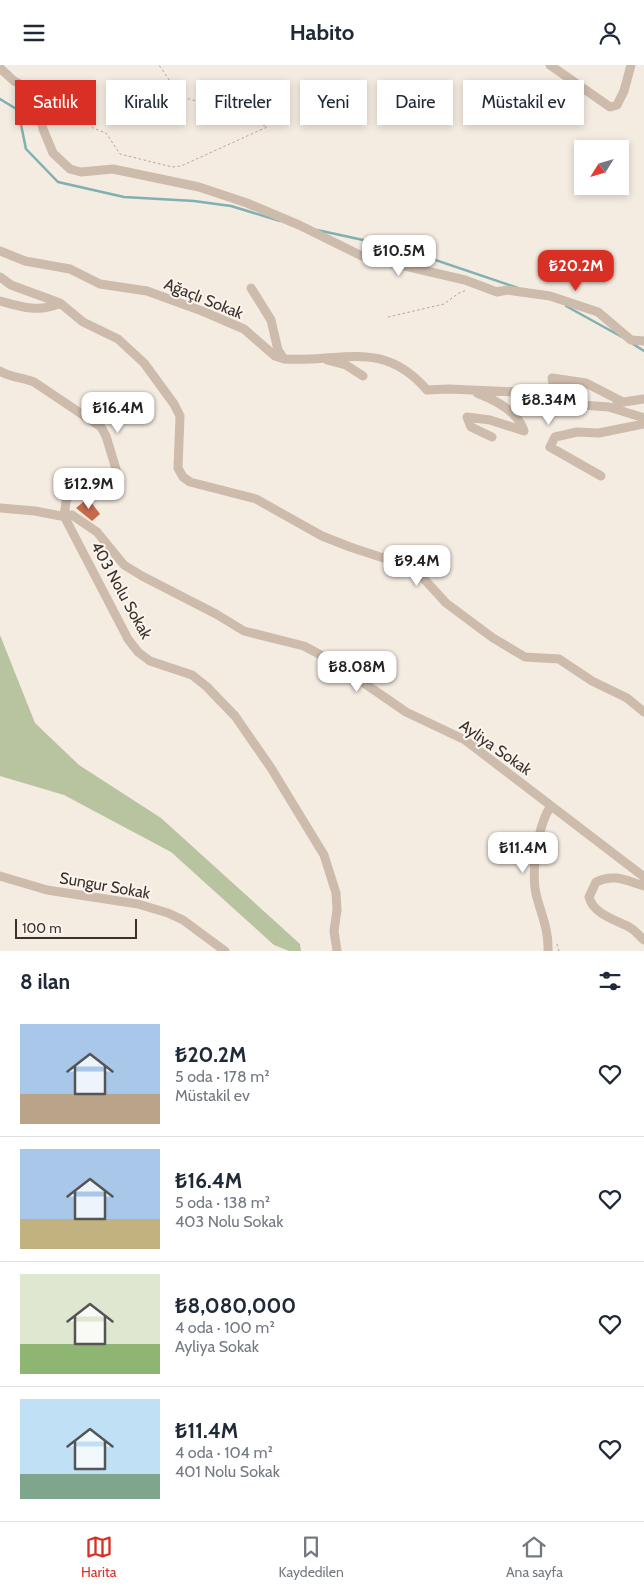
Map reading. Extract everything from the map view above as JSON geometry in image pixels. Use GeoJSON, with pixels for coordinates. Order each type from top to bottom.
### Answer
{"type":"FeatureCollection","features":[{"type":"Feature","properties":{"kind":"street"},"geometry":{"type":"LineString","coordinates":[[550,65],[610,107],[617,105],[624,91],[631,65]]}},
{"type":"Feature","properties":{"kind":"street"},"geometry":{"type":"LineString","coordinates":[[0,68],[14,81],[30,89],[37,101],[43,129],[53,153],[70,169],[81,172],[113,169],[199,187],[247,203],[362,256],[465,280],[497,291],[507,290],[550,296],[586,308],[598,313],[631,339],[644,341]]}},
{"type":"Feature","properties":{"kind":"street","name":"Ağaçlı Sokak"},"geometry":{"type":"LineString","coordinates":[[0,251],[25,261],[70,269],[100,283],[147,291],[224,319],[244,329],[275,356],[284,359]]}},
{"type":"Feature","properties":{"kind":"street"},"geometry":{"type":"LineString","coordinates":[[0,277],[12,285],[60,303],[89,325],[118,339],[144,363],[174,404],[180,416],[178,468],[183,477],[205,487],[256,499],[322,536],[414,568],[446,603],[494,638],[525,657],[559,659],[592,681],[627,698],[644,712]]}},
{"type":"Feature","properties":{"kind":"street"},"geometry":{"type":"LineString","coordinates":[[250,289],[271,320],[278,350],[284,359],[354,356],[389,360],[417,379],[427,390],[518,392],[540,402],[608,407],[644,418]]}},
{"type":"Feature","properties":{"kind":"street"},"geometry":{"type":"LineString","coordinates":[[0,301],[26,309],[48,309],[60,303]]}},
{"type":"Feature","properties":{"kind":"street"},"geometry":{"type":"LineString","coordinates":[[320,358],[346,365],[363,376]]}},
{"type":"Feature","properties":{"kind":"street"},"geometry":{"type":"LineString","coordinates":[[0,371],[10,376],[23,377],[34,381],[96,423],[106,436],[120,482],[117,486],[110,488],[83,479],[74,484],[66,502],[64,516]]}},
{"type":"Feature","properties":{"kind":"street"},"geometry":{"type":"LineString","coordinates":[[574,406],[554,389],[552,378],[586,383],[621,401]]}},
{"type":"Feature","properties":{"kind":"street"},"geometry":{"type":"LineString","coordinates":[[472,391],[492,399],[521,420],[524,431],[490,420],[468,417],[471,427],[492,437]]}},
{"type":"Feature","properties":{"kind":"street"},"geometry":{"type":"LineString","coordinates":[[608,407],[621,401],[644,399]]}},
{"type":"Feature","properties":{"kind":"street"},"geometry":{"type":"LineString","coordinates":[[601,475],[550,447],[555,437],[577,432],[599,433],[644,424]]}},
{"type":"Feature","properties":{"kind":"street","name":"Ayliya Sokak"},"geometry":{"type":"LineString","coordinates":[[0,508],[64,516],[72,515],[97,533],[124,565],[142,576],[216,614],[244,631],[304,646],[332,661],[406,711],[465,740],[644,877]]}},
{"type":"Feature","properties":{"kind":"street","name":"403 Nolu Sokak"},"geometry":{"type":"LineString","coordinates":[[64,516],[133,646],[150,661],[192,675],[206,685],[235,716],[271,768],[324,855],[336,893],[337,910],[334,931],[337,951]]}},
{"type":"Feature","properties":{"kind":"street"},"geometry":{"type":"LineString","coordinates":[[548,951],[549,934],[534,884],[542,824],[544,815],[551,806]]}},
{"type":"Feature","properties":{"kind":"street","name":"Sungur Sokak"},"geometry":{"type":"LineString","coordinates":[[0,876],[47,890],[138,904],[168,913],[183,920],[225,951]]}},
{"type":"Feature","properties":{"kind":"street"},"geometry":{"type":"LineString","coordinates":[[644,886],[621,878],[608,878],[596,882],[589,897],[596,909],[614,921],[630,927],[644,940]]}},
{"type":"Feature","properties":{"kind":"path"},"geometry":{"type":"LineString","coordinates":[[90,125],[92,128],[106,133],[120,154],[172,167],[192,163],[266,127],[232,110],[180,97],[161,71],[159,65]]}},
{"type":"Feature","properties":{"kind":"path"},"geometry":{"type":"LineString","coordinates":[[388,317],[444,304],[466,290],[475,291],[487,287]]}},
{"type":"Feature","properties":{"kind":"green space"},"geometry":{"type":"Polygon","coordinates":[[[0,635],[35,723],[79,765],[161,818],[300,944],[301,951],[289,951],[274,945],[171,852],[64,795],[0,776],[0,635]]]}},
{"type":"Feature","properties":{"kind":"building"},"geometry":{"type":"Polygon","coordinates":[[[88,498],[100,514],[92,521],[76,508],[88,498]]]}},
{"type":"Feature","properties":{"kind":"waterway"},"geometry":{"type":"LineString","coordinates":[[0,99],[18,110],[26,149],[58,182],[124,197],[194,201],[231,206],[280,221]]}},
{"type":"Feature","properties":{"kind":"waterway"},"geometry":{"type":"LineString","coordinates":[[317,230],[400,248],[518,288]]}},
{"type":"Feature","properties":{"kind":"waterway"},"geometry":{"type":"LineString","coordinates":[[566,306],[622,337]]}},
{"type":"Feature","properties":{"kind":"waterway"},"geometry":{"type":"LineString","coordinates":[[633,344],[644,351]]}}]}
